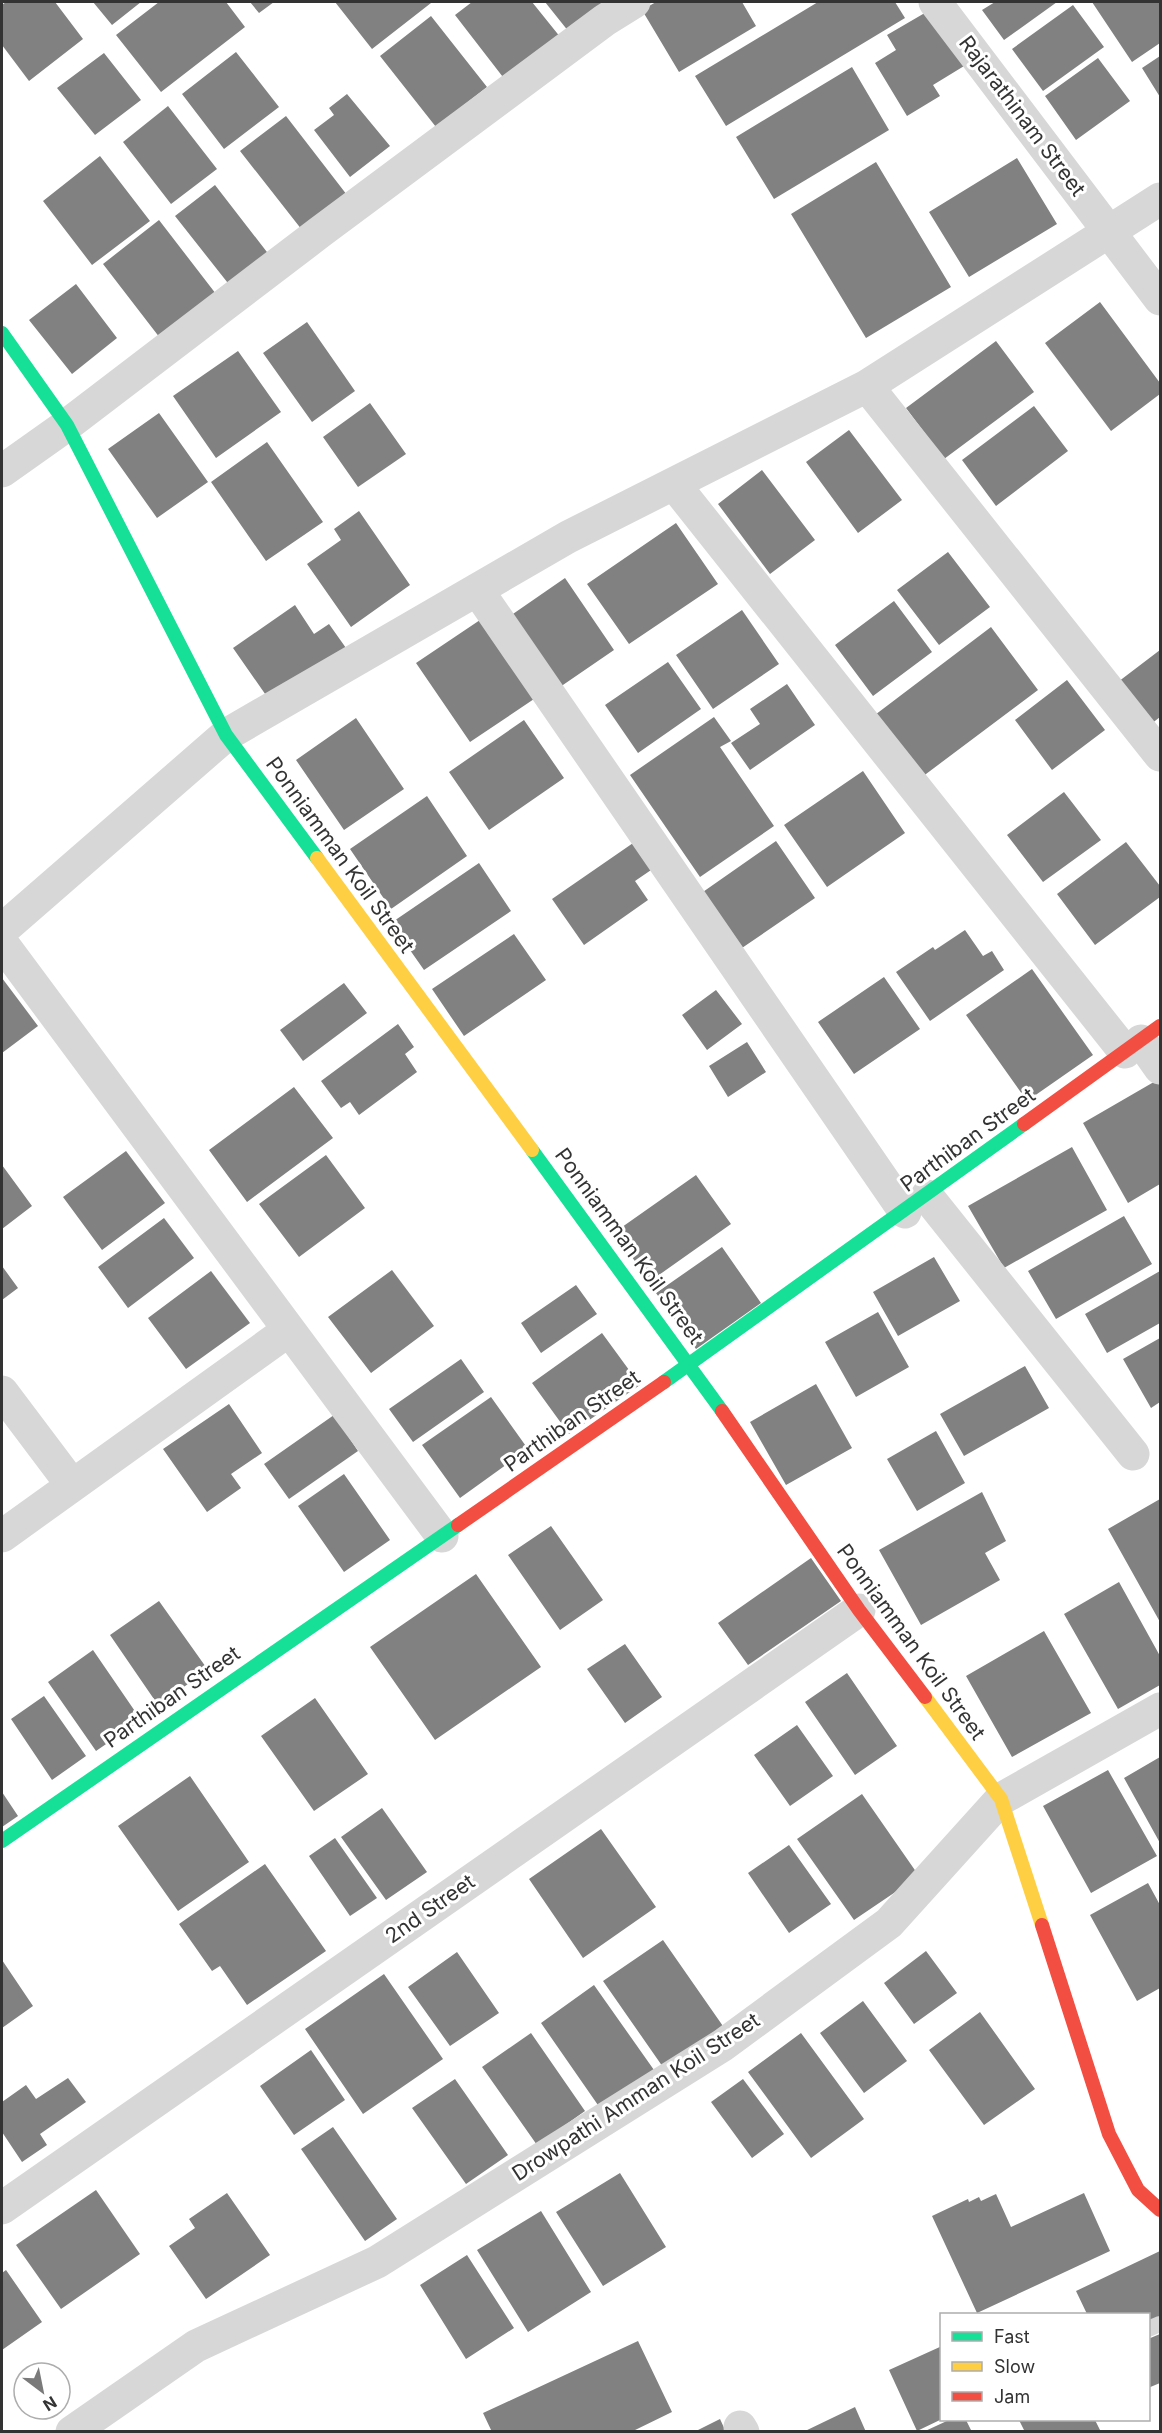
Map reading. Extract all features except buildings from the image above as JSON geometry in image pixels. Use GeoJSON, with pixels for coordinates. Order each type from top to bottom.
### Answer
{"type":"FeatureCollection","features":[{"type":"Feature","properties":{"kind":"street"},"geometry":{"type":"LineString","coordinates":[[2,471],[67,425],[348,210],[605,20],[634,2]]}},
{"type":"Feature","properties":{"kind":"street","name":"Rajarathinam Street"},"geometry":{"type":"LineString","coordinates":[[935,2],[1161,299]]}},
{"type":"Feature","properties":{"kind":"street"},"geometry":{"type":"LineString","coordinates":[[2,930],[226,735],[568,537],[867,386],[1161,199]]}},
{"type":"Feature","properties":{"kind":"street","name":"Ponniamman Koil Street"},"geometry":{"type":"LineString","coordinates":[[2,333],[67,425],[226,735],[690,1364],[859,1610],[1000,1799],[1108,2134],[1138,2190],[1161,2210]]}},
{"type":"Feature","properties":{"kind":"street"},"geometry":{"type":"LineString","coordinates":[[867,386],[1161,755]]}},
{"type":"Feature","properties":{"kind":"street"},"geometry":{"type":"LineString","coordinates":[[674,484],[1142,1040],[1161,1068]]}},
{"type":"Feature","properties":{"kind":"street"},"geometry":{"type":"LineString","coordinates":[[478,591],[916,1204],[1133,1454]]}},
{"type":"Feature","properties":{"kind":"street"},"geometry":{"type":"LineString","coordinates":[[2,943],[442,1536]]}},
{"type":"Feature","properties":{"kind":"street","name":"Parthiban Street"},"geometry":{"type":"LineString","coordinates":[[2,1842],[690,1364],[1142,1040]]}},
{"type":"Feature","properties":{"kind":"street"},"geometry":{"type":"LineString","coordinates":[[2,1536],[289,1330]]}},
{"type":"Feature","properties":{"kind":"street"},"geometry":{"type":"LineString","coordinates":[[2,1392],[72,1485]]}},
{"type":"Feature","properties":{"kind":"street","name":"2nd Street"},"geometry":{"type":"LineString","coordinates":[[2,2208],[859,1610]]}},
{"type":"Feature","properties":{"kind":"street","name":"Drowpathi Amman Koil Street"},"geometry":{"type":"LineString","coordinates":[[72,2432],[196,2346],[377,2262],[723,2045],[889,1923],[1000,1799],[1161,1708]]}},
{"type":"Feature","properties":{"kind":"traffic: fast"},"geometry":{"type":"LineString","coordinates":[[2,333],[67,425],[226,735],[317,858]]}},
{"type":"Feature","properties":{"kind":"traffic: fast"},"geometry":{"type":"LineString","coordinates":[[664,1382],[1024,1124]]}},
{"type":"Feature","properties":{"kind":"traffic: fast"},"geometry":{"type":"LineString","coordinates":[[532,1150],[722,1411]]}},
{"type":"Feature","properties":{"kind":"traffic: fast"},"geometry":{"type":"LineString","coordinates":[[2,1841],[458,1525]]}},
{"type":"Feature","properties":{"kind":"traffic: slow"},"geometry":{"type":"LineString","coordinates":[[317,858],[532,1150]]}},
{"type":"Feature","properties":{"kind":"traffic: slow"},"geometry":{"type":"LineString","coordinates":[[925,1697],[1001,1799],[1042,1925]]}},
{"type":"Feature","properties":{"kind":"traffic: jam"},"geometry":{"type":"LineString","coordinates":[[1024,1124],[1160,1026]]}},
{"type":"Feature","properties":{"kind":"traffic: jam"},"geometry":{"type":"LineString","coordinates":[[458,1525],[664,1382]]}},
{"type":"Feature","properties":{"kind":"traffic: jam"},"geometry":{"type":"LineString","coordinates":[[722,1411],[859,1610],[925,1697]]}},
{"type":"Feature","properties":{"kind":"traffic: jam"},"geometry":{"type":"LineString","coordinates":[[1042,1925],[1109,2134],[1138,2190],[1160,2210]]}}]}
